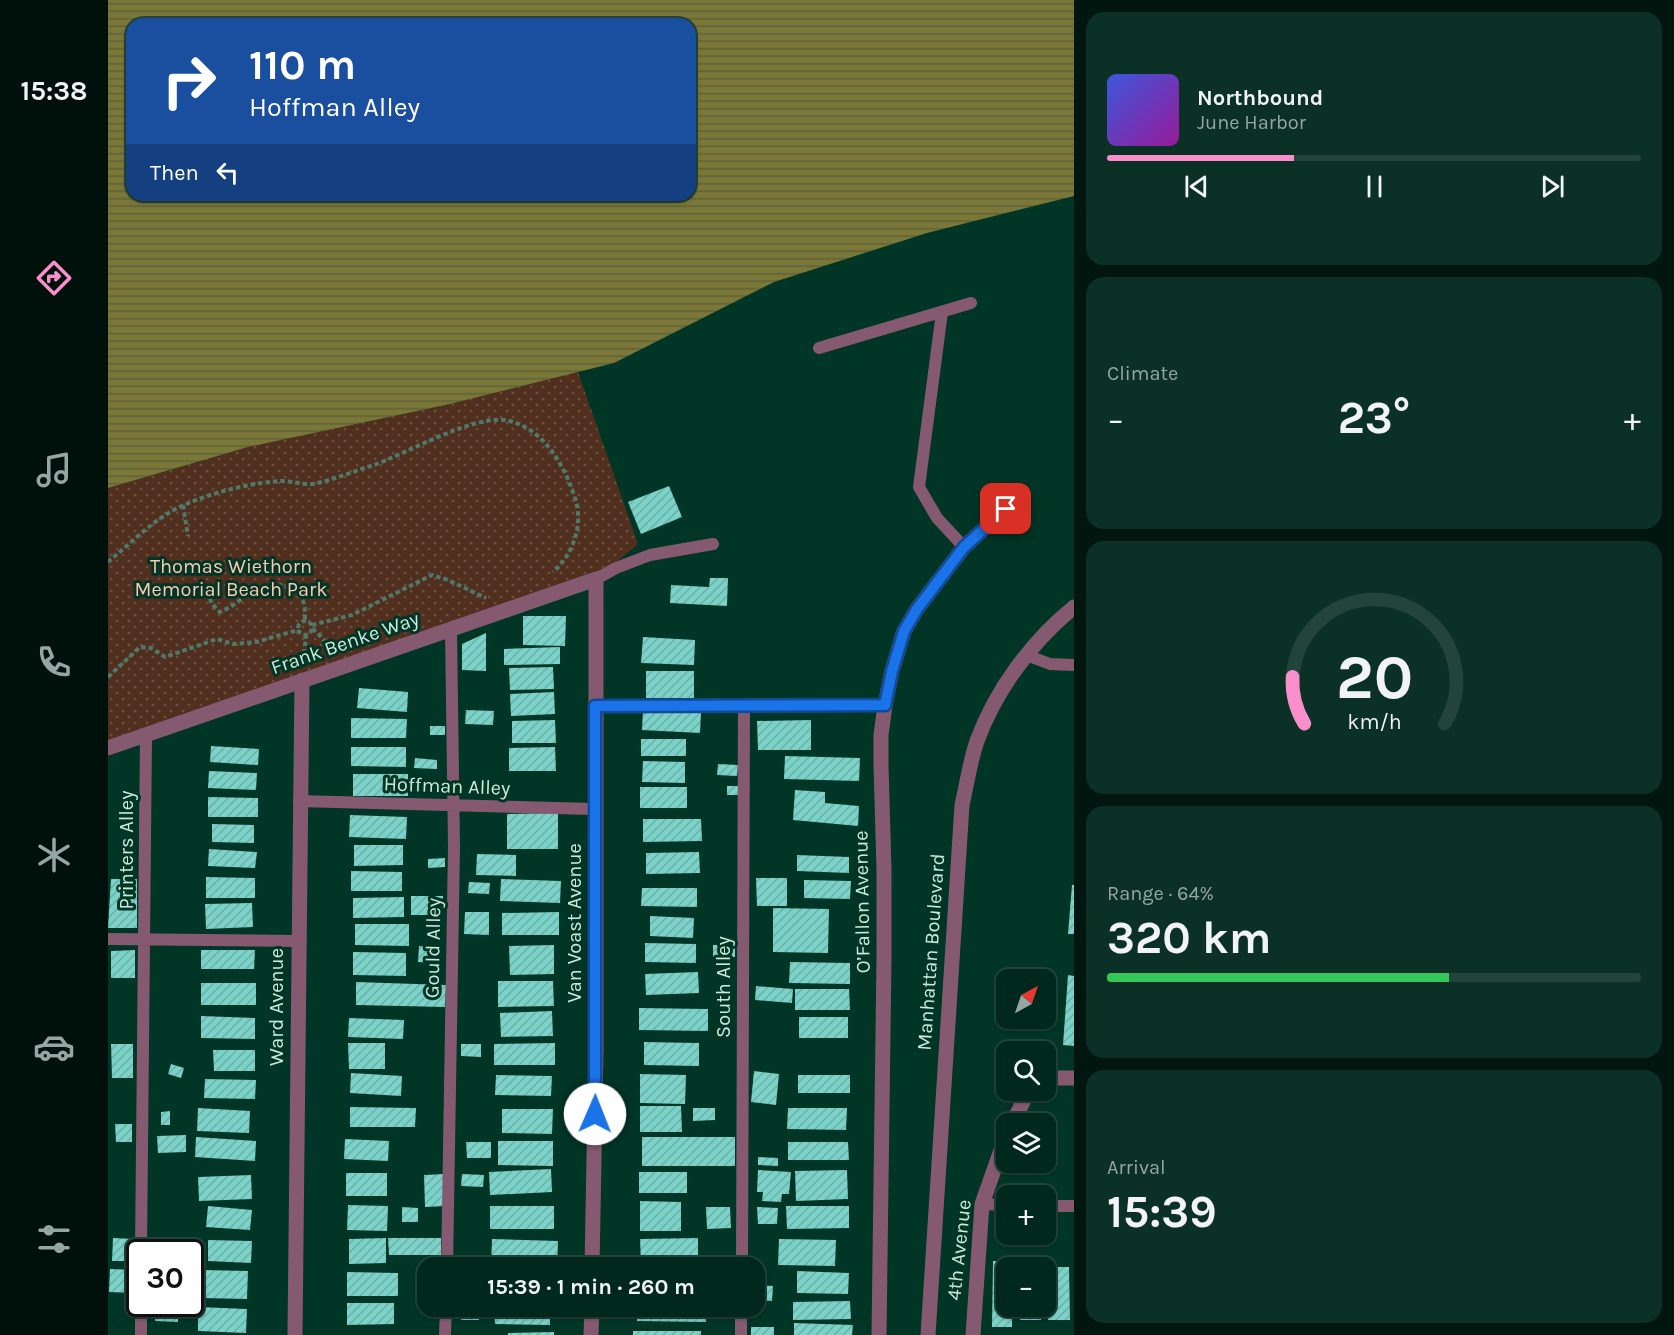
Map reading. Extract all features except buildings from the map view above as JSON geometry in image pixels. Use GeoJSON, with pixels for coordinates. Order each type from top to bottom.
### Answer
{"type":"FeatureCollection","features":[{"type":"Feature","properties":{"kind":"street","name":"O’Fallon Avenue"},"geometry":{"type":"LineString","coordinates":[[879,1335],[884,958],[881,735],[885,705],[904,631],[917,609],[964,547],[1006,509]]}},
{"type":"Feature","properties":{"kind":"street","name":"Frank Benke Way"},"geometry":{"type":"LineString","coordinates":[[108,748],[596,579]]}},
{"type":"Feature","properties":{"kind":"street","name":"Van Voast Avenue"},"geometry":{"type":"LineString","coordinates":[[592,1257],[596,1048],[594,809],[596,579]]}},
{"type":"Feature","properties":{"kind":"street","name":"Manhattan Boulevard"},"geometry":{"type":"LineString","coordinates":[[928,1335],[962,805],[977,742],[999,695],[1026,655],[1055,622],[1074,607]]}},
{"type":"Feature","properties":{"kind":"street","name":"Ward Avenue"},"geometry":{"type":"LineString","coordinates":[[295,1335],[302,680]]}},
{"type":"Feature","properties":{"kind":"street"},"geometry":{"type":"LineString","coordinates":[[1056,1078],[1074,1078]]}},
{"type":"Feature","properties":{"kind":"street","name":"4th Avenue"},"geometry":{"type":"LineString","coordinates":[[973,1335],[982,1204],[996,1164]]}},
{"type":"Feature","properties":{"kind":"street"},"geometry":{"type":"LineString","coordinates":[[591,1335],[592,1317]]}},
{"type":"Feature","properties":{"kind":"lane"},"geometry":{"type":"LineString","coordinates":[[819,348],[971,303]]}},
{"type":"Feature","properties":{"kind":"lane"},"geometry":{"type":"LineString","coordinates":[[942,312],[919,487],[937,518],[964,547]]}},
{"type":"Feature","properties":{"kind":"lane"},"geometry":{"type":"LineString","coordinates":[[596,579],[625,564],[650,555],[713,544]]}},
{"type":"Feature","properties":{"kind":"lane","name":"Gould Alley"},"geometry":{"type":"LineString","coordinates":[[447,1257],[454,807],[451,629]]}},
{"type":"Feature","properties":{"kind":"lane"},"geometry":{"type":"LineString","coordinates":[[1026,655],[1050,664],[1074,665]]}},
{"type":"Feature","properties":{"kind":"lane"},"geometry":{"type":"LineString","coordinates":[[595,706],[885,705]]}},
{"type":"Feature","properties":{"kind":"lane","name":"South Alley"},"geometry":{"type":"LineString","coordinates":[[742,1257],[744,706]]}},
{"type":"Feature","properties":{"kind":"lane","name":"Printers Alley"},"geometry":{"type":"LineString","coordinates":[[141,1239],[146,735]]}},
{"type":"Feature","properties":{"kind":"lane","name":"Hoffman Alley"},"geometry":{"type":"LineString","coordinates":[[299,801],[594,809]]}},
{"type":"Feature","properties":{"kind":"lane"},"geometry":{"type":"LineString","coordinates":[[108,939],[298,941]]}},
{"type":"Feature","properties":{"kind":"lane"},"geometry":{"type":"LineString","coordinates":[[982,1204],[996,1204]]}},
{"type":"Feature","properties":{"kind":"lane"},"geometry":{"type":"LineString","coordinates":[[1056,1206],[1074,1206]]}},
{"type":"Feature","properties":{"kind":"lane"},"geometry":{"type":"LineString","coordinates":[[141,1317],[141,1335]]}},
{"type":"Feature","properties":{"kind":"lane"},"geometry":{"type":"LineString","coordinates":[[445,1335],[446,1317]]}},
{"type":"Feature","properties":{"kind":"lane"},"geometry":{"type":"LineString","coordinates":[[741,1317],[741,1335]]}},
{"type":"Feature","properties":{"kind":"path"},"geometry":{"type":"LineString","coordinates":[[108,562],[157,521],[183,505],[242,486],[282,481],[312,484],[375,464],[495,418],[512,421],[540,438],[553,452],[576,501],[578,523],[574,542],[564,563],[545,578]]}},
{"type":"Feature","properties":{"kind":"path"},"geometry":{"type":"LineString","coordinates":[[183,505],[188,536]]}},
{"type":"Feature","properties":{"kind":"path"},"geometry":{"type":"LineString","coordinates":[[298,630],[306,636],[312,627],[352,615],[432,575],[448,579],[509,609]]}},
{"type":"Feature","properties":{"kind":"path"},"geometry":{"type":"LineString","coordinates":[[209,591],[211,603],[220,612],[231,608],[254,590],[269,584],[287,586],[300,596],[306,605],[305,621]]}},
{"type":"Feature","properties":{"kind":"path"},"geometry":{"type":"LineString","coordinates":[[305,621],[318,633],[323,642],[332,647],[333,669]]}},
{"type":"Feature","properties":{"kind":"path"},"geometry":{"type":"LineString","coordinates":[[298,630],[300,623],[305,621]]}},
{"type":"Feature","properties":{"kind":"path"},"geometry":{"type":"LineString","coordinates":[[108,677],[140,647],[151,648],[165,657],[217,639],[234,644],[256,642],[298,630]]}},
{"type":"Feature","properties":{"kind":"green space","name":"Thomas Wiethorn Memorial Beach Park"},"geometry":{"type":"Polygon","coordinates":[[[578,372],[638,544],[596,579],[108,748],[108,488],[248,447],[450,404],[578,372]]]}},
{"type":"Feature","properties":{"kind":"shaded area"},"geometry":{"type":"Polygon","coordinates":[[[108,0],[1074,0],[1074,196],[927,233],[774,282],[614,363],[450,404],[248,447],[108,488],[108,0]]]}},
{"type":"Feature","properties":{"kind":"route"},"geometry":{"type":"LineString","coordinates":[[595,1114],[595,706],[885,705],[904,631],[917,609],[964,547],[1006,509]]}}]}
